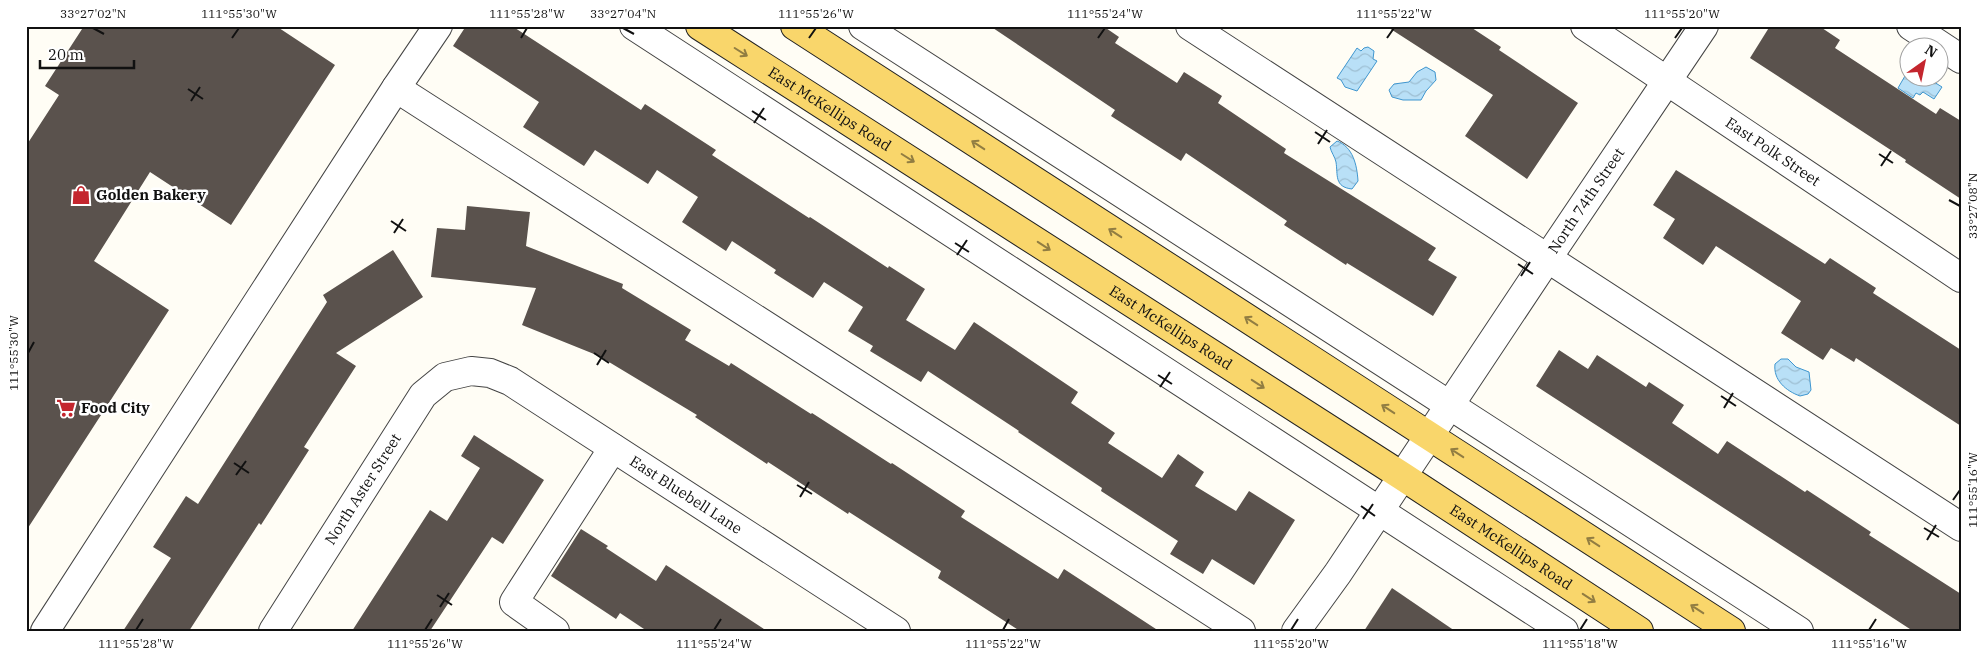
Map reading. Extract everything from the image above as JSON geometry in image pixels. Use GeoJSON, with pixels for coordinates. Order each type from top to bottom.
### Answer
{"type":"FeatureCollection","features":[{"type":"Feature","properties":{"kind":"main road","name":"East McKellips Road"},"geometry":{"type":"LineString","coordinates":[[700,26],[1402,476],[1639,631]]}},
{"type":"Feature","properties":{"kind":"main road"},"geometry":{"type":"LineString","coordinates":[[795,26],[1731,631]]}},
{"type":"Feature","properties":{"kind":"street"},"geometry":{"type":"LineString","coordinates":[[45,631],[438,26]]}},
{"type":"Feature","properties":{"kind":"street"},"geometry":{"type":"LineString","coordinates":[[634,26],[1564,631]]}},
{"type":"Feature","properties":{"kind":"street"},"geometry":{"type":"LineString","coordinates":[[863,26],[1799,631]]}},
{"type":"Feature","properties":{"kind":"street"},"geometry":{"type":"LineString","coordinates":[[1190,26],[1961,526]]}},
{"type":"Feature","properties":{"kind":"street","name":"East Polk Street"},"geometry":{"type":"LineString","coordinates":[[1585,26],[1961,278]]}},
{"type":"Feature","properties":{"kind":"street","name":"North 74th Street"},"geometry":{"type":"LineString","coordinates":[[1296,631],[1338,573],[1704,26]]}},
{"type":"Feature","properties":{"kind":"street"},"geometry":{"type":"LineString","coordinates":[[1911,26],[1961,59]]}},
{"type":"Feature","properties":{"kind":"street"},"geometry":{"type":"LineString","coordinates":[[396,88],[1241,631]]}},
{"type":"Feature","properties":{"kind":"street","name":"East Bluebell Lane"},"geometry":{"type":"LineString","coordinates":[[471,371],[490,373],[510,381],[896,631]]}},
{"type":"Feature","properties":{"kind":"street","name":"North Aster Street"},"geometry":{"type":"LineString","coordinates":[[274,631],[423,395],[445,377],[471,371]]}},
{"type":"Feature","properties":{"kind":"street"},"geometry":{"type":"LineString","coordinates":[[555,631],[514,602],[614,448]]}},
{"type":"Feature","properties":{"kind":"water"},"geometry":{"type":"Polygon","coordinates":[[[1368,47],[1374,51],[1373,59],[1377,61],[1357,91],[1345,87],[1341,80],[1337,78],[1357,48],[1361,51],[1368,47]]]}},
{"type":"Feature","properties":{"kind":"water"},"geometry":{"type":"Polygon","coordinates":[[[1426,67],[1435,72],[1436,80],[1421,100],[1403,100],[1392,97],[1389,90],[1394,84],[1409,82],[1417,72],[1426,67]]]}},
{"type":"Feature","properties":{"kind":"water"},"geometry":{"type":"Polygon","coordinates":[[[1900,85],[1900,88],[1941,88],[1934,99],[1923,92],[1920,95],[1916,93],[1913,98],[1898,88],[1900,85]]]}},
{"type":"Feature","properties":{"kind":"water"},"geometry":{"type":"Polygon","coordinates":[[[1337,141],[1350,152],[1357,169],[1358,181],[1352,189],[1342,186],[1338,180],[1336,162],[1330,147],[1337,141]]]}},
{"type":"Feature","properties":{"kind":"water"},"geometry":{"type":"Polygon","coordinates":[[[1781,359],[1788,359],[1796,367],[1809,372],[1811,390],[1808,394],[1800,396],[1785,388],[1778,380],[1775,364],[1781,359]]]}},
{"type":"Feature","properties":{"kind":"building"},"geometry":{"type":"Polygon","coordinates":[[[84,26],[276,26],[335,65],[231,225],[150,172],[94,261],[169,310],[26,531],[26,146],[59,95],[45,86],[84,26]]]}},
{"type":"Feature","properties":{"kind":"building"},"geometry":{"type":"Polygon","coordinates":[[[466,26],[512,26],[641,110],[645,104],[716,150],[712,155],[888,268],[889,266],[925,289],[906,320],[955,350],[974,322],[1078,392],[1071,403],[1115,433],[1108,443],[1162,478],[1178,454],[1204,472],[1195,486],[1236,511],[1249,491],[1295,520],[1254,585],[1212,559],[1203,574],[1170,554],[1178,541],[1101,491],[1102,488],[1019,431],[928,371],[921,382],[870,351],[873,346],[848,331],[863,307],[824,282],[813,298],[774,273],[776,270],[732,241],[726,251],[682,222],[698,197],[657,170],[648,184],[595,150],[584,166],[523,127],[539,102],[453,46],[466,26]]]}},
{"type":"Feature","properties":{"kind":"building"},"geometry":{"type":"Polygon","coordinates":[[[990,26],[1103,26],[1119,37],[1115,43],[1177,83],[1184,72],[1222,96],[1218,103],[1286,149],[1284,153],[1436,248],[1428,260],[1457,277],[1433,316],[1347,263],[1346,265],[1284,225],[1287,221],[1186,153],[1181,161],[1111,116],[1115,110],[990,26]]]}},
{"type":"Feature","properties":{"kind":"building"},"geometry":{"type":"Polygon","coordinates":[[[1386,26],[1469,26],[1501,47],[1499,50],[1578,103],[1527,179],[1465,136],[1493,95],[1386,26]]]}},
{"type":"Feature","properties":{"kind":"building"},"geometry":{"type":"Polygon","coordinates":[[[1770,26],[1819,26],[1840,40],[1835,48],[1936,114],[1940,108],[1961,121],[1961,199],[1905,162],[1906,160],[1750,58],[1770,26]]]}},
{"type":"Feature","properties":{"kind":"building"},"geometry":{"type":"Polygon","coordinates":[[[1676,170],[1825,264],[1830,258],[1876,288],[1873,293],[1961,350],[1961,426],[1856,358],[1854,362],[1831,348],[1823,360],[1781,333],[1801,301],[1716,246],[1703,265],[1663,238],[1675,219],[1653,205],[1676,170]]]}},
{"type":"Feature","properties":{"kind":"building"},"geometry":{"type":"Polygon","coordinates":[[[467,206],[530,212],[526,246],[623,284],[622,288],[691,330],[685,340],[729,366],[731,363],[892,463],[965,511],[961,517],[1058,579],[1064,569],[1159,631],[1020,631],[938,578],[941,571],[768,462],[767,464],[695,417],[697,415],[599,356],[522,325],[536,288],[431,277],[437,228],[465,230],[467,206]]]}},
{"type":"Feature","properties":{"kind":"building"},"geometry":{"type":"Polygon","coordinates":[[[393,250],[423,297],[336,353],[356,366],[304,447],[309,450],[189,631],[123,631],[171,558],[153,547],[186,496],[198,504],[327,302],[323,295],[393,250]]]}},
{"type":"Feature","properties":{"kind":"building"},"geometry":{"type":"Polygon","coordinates":[[[1559,350],[1588,369],[1597,355],[1646,387],[1649,382],[1684,405],[1672,423],[1718,454],[1727,441],[1805,492],[1807,490],[1871,532],[1869,535],[1961,594],[1961,631],[1913,631],[1536,386],[1559,350]]]}},
{"type":"Feature","properties":{"kind":"building"},"geometry":{"type":"Polygon","coordinates":[[[474,435],[544,480],[503,544],[492,537],[430,631],[352,631],[430,510],[447,521],[480,468],[461,456],[474,435]]]}},
{"type":"Feature","properties":{"kind":"building"},"geometry":{"type":"Polygon","coordinates":[[[581,529],[656,581],[666,565],[767,631],[647,631],[620,613],[616,619],[551,576],[581,529]]]}},
{"type":"Feature","properties":{"kind":"building"},"geometry":{"type":"Polygon","coordinates":[[[1392,588],[1455,631],[1364,631],[1392,588]]]}},
{"type":"Feature","properties":{"kind":"place","name":"Golden Bakery"},"geometry":{"type":"Point","coordinates":[81,195]}},
{"type":"Feature","properties":{"kind":"place","name":"Food City"},"geometry":{"type":"Point","coordinates":[66,408]}}]}
